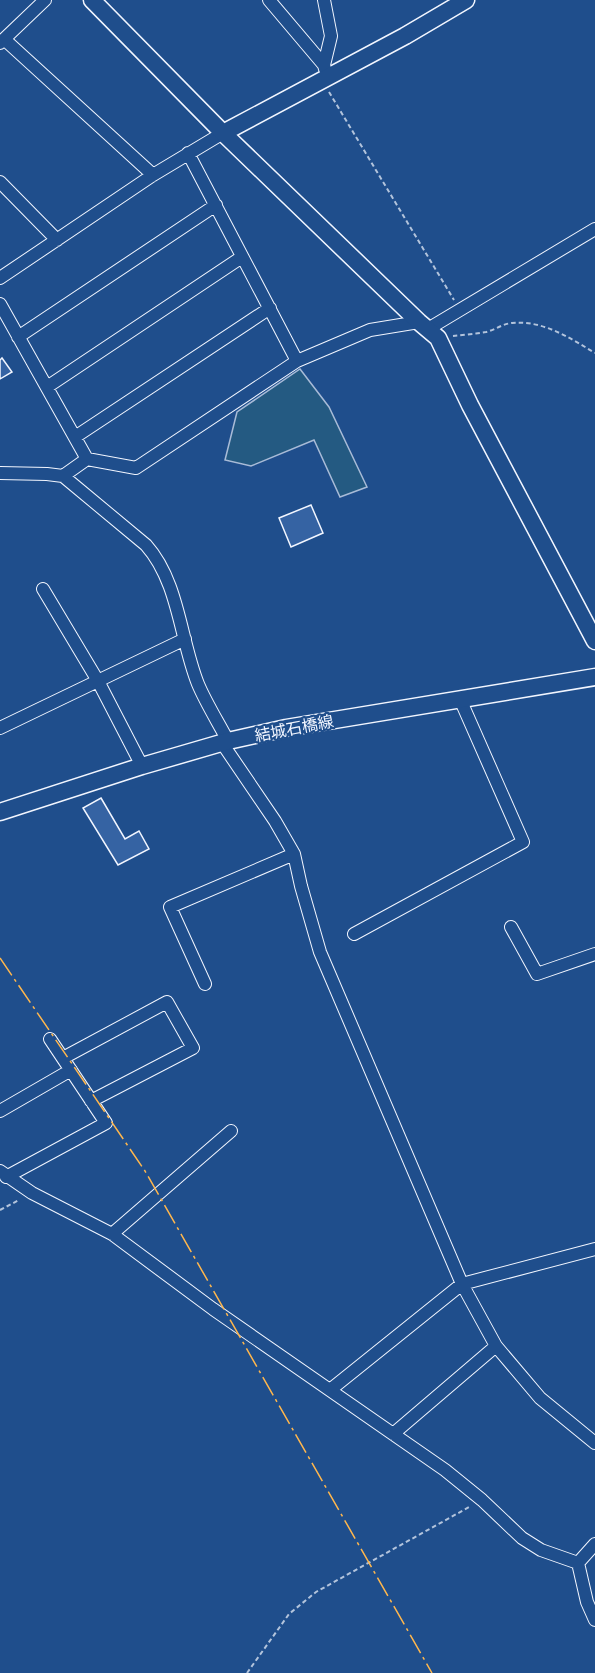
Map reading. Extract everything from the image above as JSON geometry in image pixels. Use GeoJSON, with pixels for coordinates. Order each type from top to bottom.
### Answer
{"type":"FeatureCollection","features":[{"type":"Feature","properties":{"kind":"street"},"geometry":{"type":"LineString","coordinates":[[45,0],[2,41],[153,175]]}},
{"type":"Feature","properties":{"kind":"street"},"geometry":{"type":"LineString","coordinates":[[92,0],[223,134],[428,329],[595,641]]}},
{"type":"Feature","properties":{"kind":"street"},"geometry":{"type":"LineString","coordinates":[[269,0],[324,75]]}},
{"type":"Feature","properties":{"kind":"street"},"geometry":{"type":"LineString","coordinates":[[324,0],[331,36],[324,75]]}},
{"type":"Feature","properties":{"kind":"street"},"geometry":{"type":"LineString","coordinates":[[0,278],[188,153],[324,75],[405,36],[466,0]]}},
{"type":"Feature","properties":{"kind":"street"},"geometry":{"type":"LineString","coordinates":[[188,153],[297,361]]}},
{"type":"Feature","properties":{"kind":"street"},"geometry":{"type":"LineString","coordinates":[[0,182],[57,240]]}},
{"type":"Feature","properties":{"kind":"street"},"geometry":{"type":"LineString","coordinates":[[18,337],[216,205]]}},
{"type":"Feature","properties":{"kind":"street"},"geometry":{"type":"LineString","coordinates":[[63,476],[87,459],[136,468],[297,361],[370,330],[428,329],[595,229]]}},
{"type":"Feature","properties":{"kind":"street"},"geometry":{"type":"LineString","coordinates":[[47,387],[242,257]]}},
{"type":"Feature","properties":{"kind":"street"},"geometry":{"type":"LineString","coordinates":[[0,303],[87,459]]}},
{"type":"Feature","properties":{"kind":"street"},"geometry":{"type":"LineString","coordinates":[[75,437],[270,308]]}},
{"type":"Feature","properties":{"kind":"street"},"geometry":{"type":"LineString","coordinates":[[0,473],[63,476],[154,554],[166,575],[198,684],[225,742],[294,854],[320,952],[462,1284],[496,1346],[540,1398],[595,1443]]}},
{"type":"Feature","properties":{"kind":"street"},"geometry":{"type":"LineString","coordinates":[[43,590],[98,681],[142,766]]}},
{"type":"Feature","properties":{"kind":"street"},"geometry":{"type":"LineString","coordinates":[[0,728],[186,639]]}},
{"type":"Feature","properties":{"kind":"street","name":"結城石橋線"},"geometry":{"type":"LineString","coordinates":[[0,812],[142,766],[225,742],[286,728],[595,677]]}},
{"type":"Feature","properties":{"kind":"street"},"geometry":{"type":"LineString","coordinates":[[354,934],[523,842],[460,699]]}},
{"type":"Feature","properties":{"kind":"street"},"geometry":{"type":"LineString","coordinates":[[206,984],[170,907],[294,854]]}},
{"type":"Feature","properties":{"kind":"street"},"geometry":{"type":"LineString","coordinates":[[511,927],[537,974],[595,954]]}},
{"type":"Feature","properties":{"kind":"street"},"geometry":{"type":"LineString","coordinates":[[63,1058],[167,1002],[193,1048],[91,1101]]}},
{"type":"Feature","properties":{"kind":"street"},"geometry":{"type":"LineString","coordinates":[[3,1174],[106,1123],[50,1039]]}},
{"type":"Feature","properties":{"kind":"street"},"geometry":{"type":"LineString","coordinates":[[0,1111],[70,1070]]}},
{"type":"Feature","properties":{"kind":"street"},"geometry":{"type":"LineString","coordinates":[[112,1234],[231,1131]]}},
{"type":"Feature","properties":{"kind":"street"},"geometry":{"type":"LineString","coordinates":[[3,1174],[32,1193],[112,1234],[213,1309],[446,1470],[522,1538],[541,1550],[578,1563]]}},
{"type":"Feature","properties":{"kind":"street"},"geometry":{"type":"LineString","coordinates":[[330,1390],[462,1284],[595,1249]]}},
{"type":"Feature","properties":{"kind":"street"},"geometry":{"type":"LineString","coordinates":[[393,1434],[496,1346]]}},
{"type":"Feature","properties":{"kind":"street"},"geometry":{"type":"LineString","coordinates":[[578,1563],[595,1544]]}},
{"type":"Feature","properties":{"kind":"street"},"geometry":{"type":"LineString","coordinates":[[578,1563],[587,1602],[595,1620]]}},
{"type":"Feature","properties":{"kind":"path"},"geometry":{"type":"LineString","coordinates":[[324,75],[459,310]]}},
{"type":"Feature","properties":{"kind":"path"},"geometry":{"type":"LineString","coordinates":[[428,329],[488,332],[512,323],[530,324],[549,328],[595,353]]}},
{"type":"Feature","properties":{"kind":"path"},"geometry":{"type":"LineString","coordinates":[[0,1210],[32,1193]]}},
{"type":"Feature","properties":{"kind":"path"},"geometry":{"type":"LineString","coordinates":[[247,1673],[289,1614],[316,1592],[482,1500]]}},
{"type":"Feature","properties":{"kind":"shaded area"},"geometry":{"type":"Polygon","coordinates":[[[300,369],[329,407],[367,487],[340,497],[314,440],[251,466],[225,460],[237,412],[300,369]]]}},
{"type":"Feature","properties":{"kind":"building"},"geometry":{"type":"Polygon","coordinates":[[[2,358],[12,372],[0,379],[0,360],[2,358]]]}},
{"type":"Feature","properties":{"kind":"building"},"geometry":{"type":"Polygon","coordinates":[[[311,505],[323,533],[291,547],[279,518],[311,505]]]}},
{"type":"Feature","properties":{"kind":"building"},"geometry":{"type":"Polygon","coordinates":[[[101,798],[125,839],[139,831],[149,849],[118,865],[83,808],[101,798]]]}},
{"type":"Feature","properties":{"kind":"power"},"geometry":{"type":"LineString","coordinates":[[0,958],[145,1171],[432,1673]]}}]}
